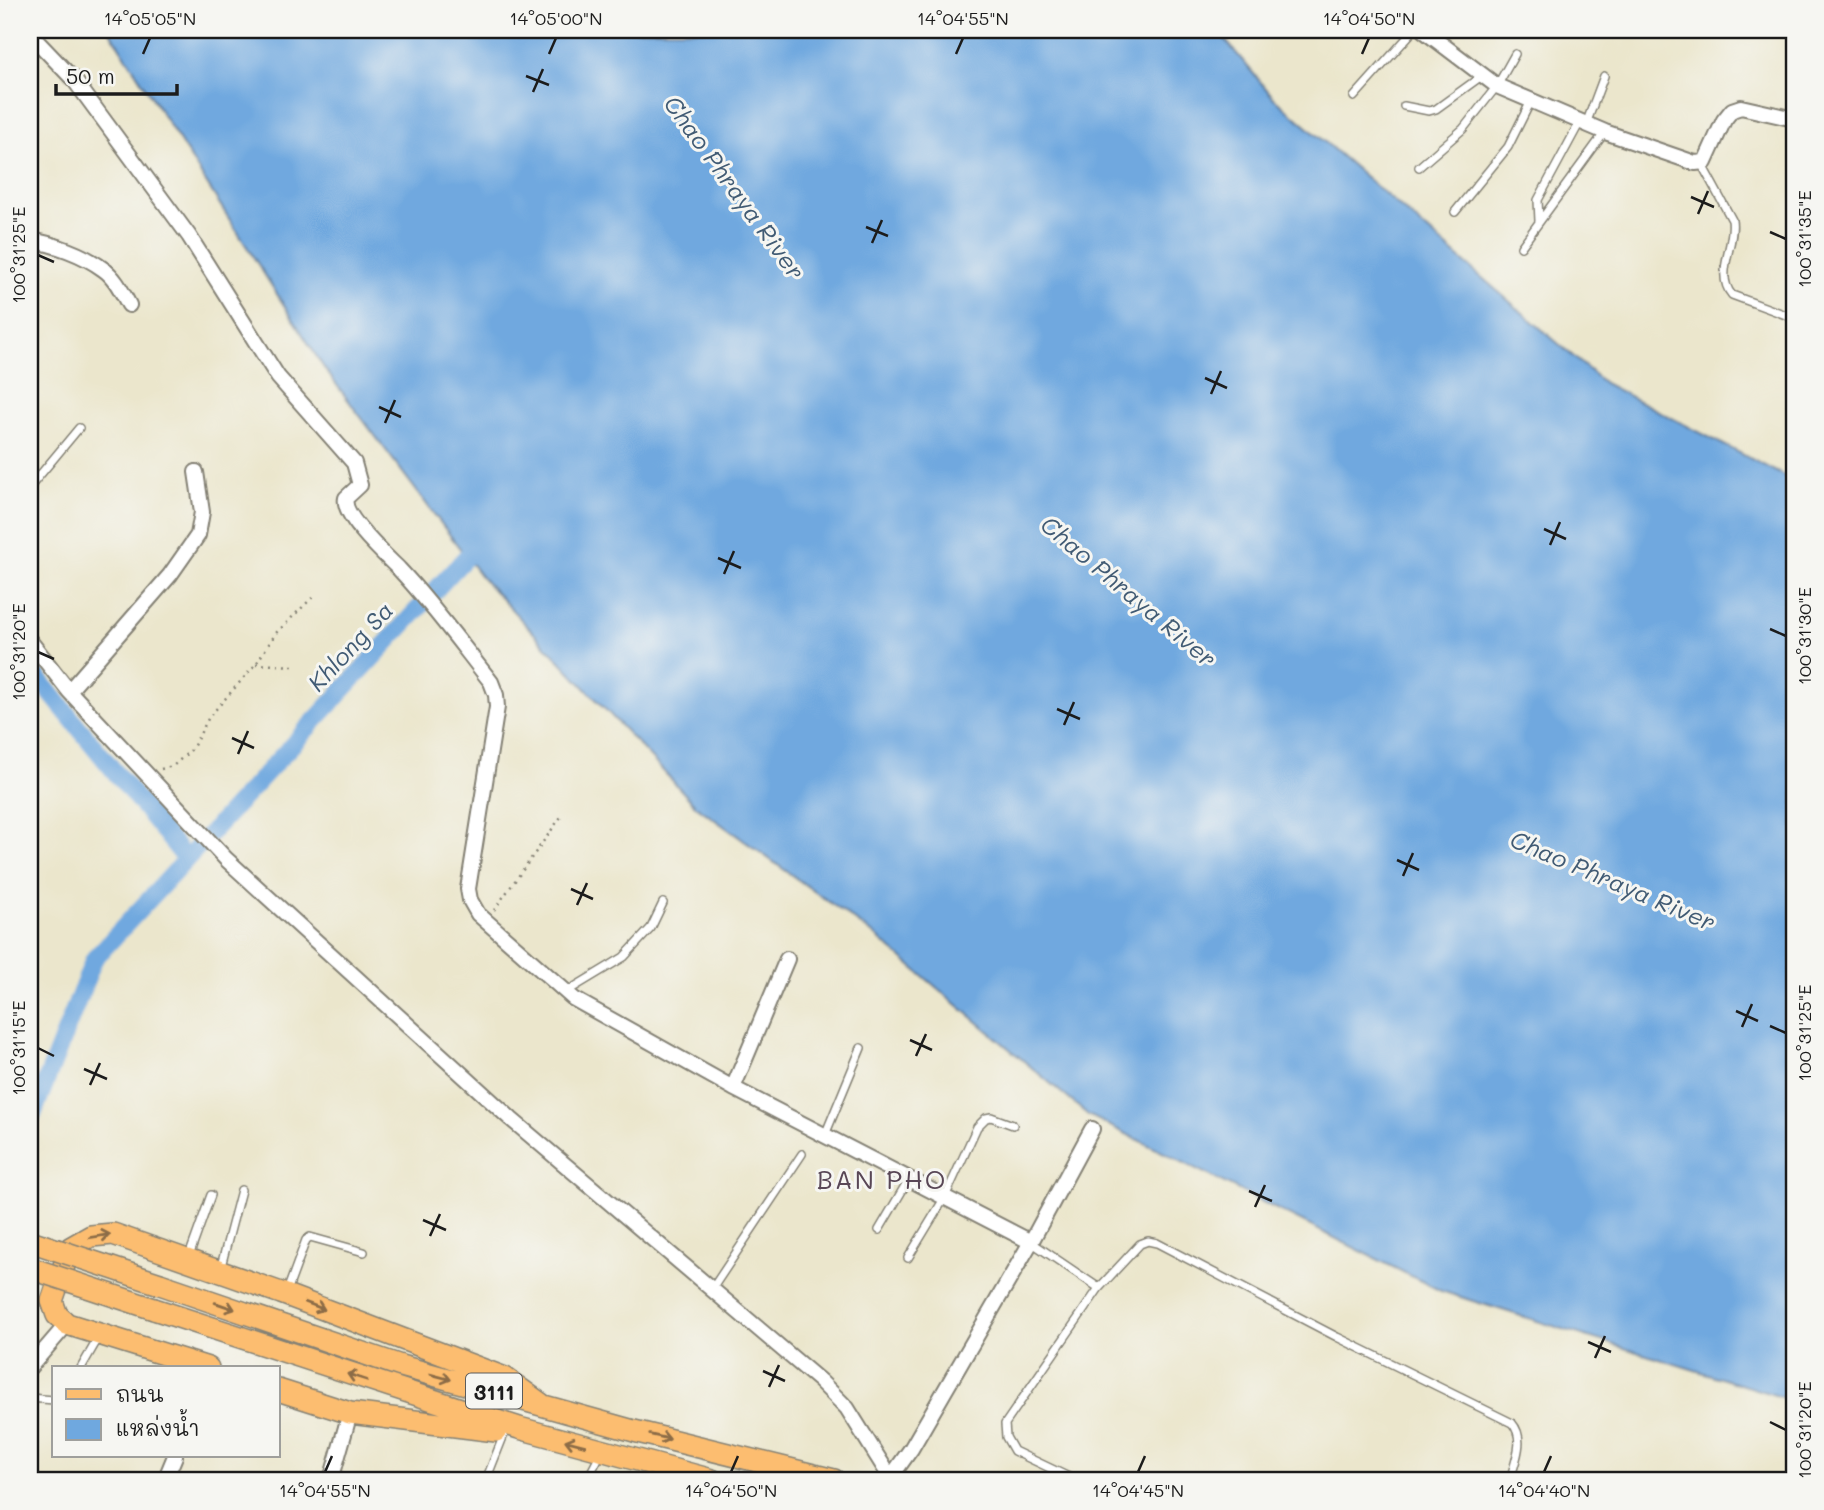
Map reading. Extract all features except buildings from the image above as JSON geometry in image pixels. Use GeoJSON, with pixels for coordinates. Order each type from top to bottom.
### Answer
{"type":"FeatureCollection","features":[{"type":"Feature","properties":{"kind":"main road"},"geometry":{"type":"LineString","coordinates":[[202,1366],[67,1324],[57,1315],[52,1301],[70,1248],[91,1236],[113,1234],[286,1294],[505,1378],[541,1404]]}},
{"type":"Feature","properties":{"kind":"main road","name":"3111"},"geometry":{"type":"LineString","coordinates":[[30,1241],[401,1366],[634,1431],[834,1480]]}},
{"type":"Feature","properties":{"kind":"main road","name":"3111"},"geometry":{"type":"LineString","coordinates":[[30,1268],[512,1430],[712,1480]]}},
{"type":"Feature","properties":{"kind":"main road"},"geometry":{"type":"LineString","coordinates":[[280,1391],[350,1413],[512,1430]]}},
{"type":"Feature","properties":{"kind":"street"},"geometry":{"type":"LineString","coordinates":[[1423,30],[1497,86],[1605,132],[1701,163],[1710,155],[1724,120],[1732,110],[1741,107],[1794,119]]}},
{"type":"Feature","properties":{"kind":"street"},"geometry":{"type":"LineString","coordinates":[[30,34],[75,81],[189,236],[278,377],[354,463],[360,485],[346,498],[346,509],[402,572],[491,682],[497,707],[468,889],[470,900],[478,914],[574,999],[733,1088],[1031,1242]]}},
{"type":"Feature","properties":{"kind":"street"},"geometry":{"type":"LineString","coordinates":[[30,240],[48,243],[104,269],[117,283],[129,305]]}},
{"type":"Feature","properties":{"kind":"street"},"geometry":{"type":"LineString","coordinates":[[69,691],[170,575],[198,535],[202,512],[196,471]]}},
{"type":"Feature","properties":{"kind":"street"},"geometry":{"type":"LineString","coordinates":[[30,641],[69,691],[226,859],[511,1119],[820,1381],[848,1408],[891,1479],[1031,1242],[1092,1129]]}},
{"type":"Feature","properties":{"kind":"street"},"geometry":{"type":"LineString","coordinates":[[733,1088],[787,959]]}},
{"type":"Feature","properties":{"kind":"street"},"geometry":{"type":"LineString","coordinates":[[30,1367],[67,1324]]}},
{"type":"Feature","properties":{"kind":"street"},"geometry":{"type":"LineString","coordinates":[[331,1480],[350,1413]]}},
{"type":"Feature","properties":{"kind":"street"},"geometry":{"type":"LineString","coordinates":[[165,1480],[174,1458]]}},
{"type":"Feature","properties":{"kind":"lane"},"geometry":{"type":"LineString","coordinates":[[1354,97],[1414,30]]}},
{"type":"Feature","properties":{"kind":"lane"},"geometry":{"type":"LineString","coordinates":[[1419,167],[1463,129],[1497,86],[1515,54]]}},
{"type":"Feature","properties":{"kind":"lane"},"geometry":{"type":"LineString","coordinates":[[1404,106],[1429,111],[1445,104],[1483,75]]}},
{"type":"Feature","properties":{"kind":"lane"},"geometry":{"type":"LineString","coordinates":[[1539,221],[1538,200],[1583,123],[1605,76]]}},
{"type":"Feature","properties":{"kind":"lane"},"geometry":{"type":"LineString","coordinates":[[1455,212],[1508,147],[1532,99]]}},
{"type":"Feature","properties":{"kind":"lane"},"geometry":{"type":"LineString","coordinates":[[1521,247],[1605,132]]}},
{"type":"Feature","properties":{"kind":"lane"},"geometry":{"type":"LineString","coordinates":[[1701,163],[1734,228],[1725,275],[1726,288],[1732,295],[1794,318]]}},
{"type":"Feature","properties":{"kind":"lane"},"geometry":{"type":"LineString","coordinates":[[30,486],[79,428]]}},
{"type":"Feature","properties":{"kind":"lane"},"geometry":{"type":"LineString","coordinates":[[566,992],[624,957],[651,928],[663,903]]}},
{"type":"Feature","properties":{"kind":"lane"},"geometry":{"type":"LineString","coordinates":[[825,1135],[861,1048]]}},
{"type":"Feature","properties":{"kind":"lane"},"geometry":{"type":"LineString","coordinates":[[908,1258],[945,1197],[977,1127],[991,1117],[1013,1125]]}},
{"type":"Feature","properties":{"kind":"lane"},"geometry":{"type":"LineString","coordinates":[[712,1289],[802,1154]]}},
{"type":"Feature","properties":{"kind":"lane"},"geometry":{"type":"LineString","coordinates":[[879,1230],[909,1179]]}},
{"type":"Feature","properties":{"kind":"lane"},"geometry":{"type":"LineString","coordinates":[[220,1271],[241,1190]]}},
{"type":"Feature","properties":{"kind":"lane"},"geometry":{"type":"LineString","coordinates":[[188,1259],[211,1195]]}},
{"type":"Feature","properties":{"kind":"lane"},"geometry":{"type":"LineString","coordinates":[[286,1294],[306,1240],[310,1237],[364,1252]]}},
{"type":"Feature","properties":{"kind":"lane"},"geometry":{"type":"LineString","coordinates":[[1075,1480],[1014,1451],[1006,1437],[1005,1423],[1098,1288],[1140,1244],[1148,1241],[1157,1243],[1337,1338],[1511,1423],[1519,1431],[1520,1444],[1510,1480]]}},
{"type":"Feature","properties":{"kind":"lane"},"geometry":{"type":"LineString","coordinates":[[1031,1242],[1098,1288]]}},
{"type":"Feature","properties":{"kind":"lane"},"geometry":{"type":"LineString","coordinates":[[82,1366],[101,1335]]}},
{"type":"Feature","properties":{"kind":"lane"},"geometry":{"type":"LineString","coordinates":[[30,1398],[52,1400]]}},
{"type":"Feature","properties":{"kind":"lane"},"geometry":{"type":"LineString","coordinates":[[486,1480],[512,1430]]}},
{"type":"Feature","properties":{"kind":"lane"},"geometry":{"type":"LineString","coordinates":[[587,1480],[602,1451]]}},
{"type":"Feature","properties":{"kind":"path"},"geometry":{"type":"LineString","coordinates":[[145,773],[173,766],[192,749],[209,717],[256,664],[276,633],[315,594]]}},
{"type":"Feature","properties":{"kind":"path"},"geometry":{"type":"LineString","coordinates":[[256,664],[293,666]]}},
{"type":"Feature","properties":{"kind":"path"},"geometry":{"type":"LineString","coordinates":[[486,921],[563,814]]}},
{"type":"Feature","properties":{"kind":"water","name":"Chao Phraya River"},"geometry":{"type":"Polygon","coordinates":[[[109,30],[1217,30],[1274,98],[1604,383],[1794,481],[1794,1401],[1441,1291],[1088,1115],[872,933],[696,806],[483,579],[324,368],[109,30]]]}},
{"type":"Feature","properties":{"kind":"waterway","name":"Khlong Sa"},"geometry":{"type":"LineString","coordinates":[[30,1122],[94,959],[467,556],[483,542]]}},
{"type":"Feature","properties":{"kind":"waterway"},"geometry":{"type":"LineString","coordinates":[[30,668],[186,859]]}},
{"type":"Feature","properties":{"kind":"district","name":"BAN PHO"},"geometry":{"type":"Point","coordinates":[882,1179]}}]}
